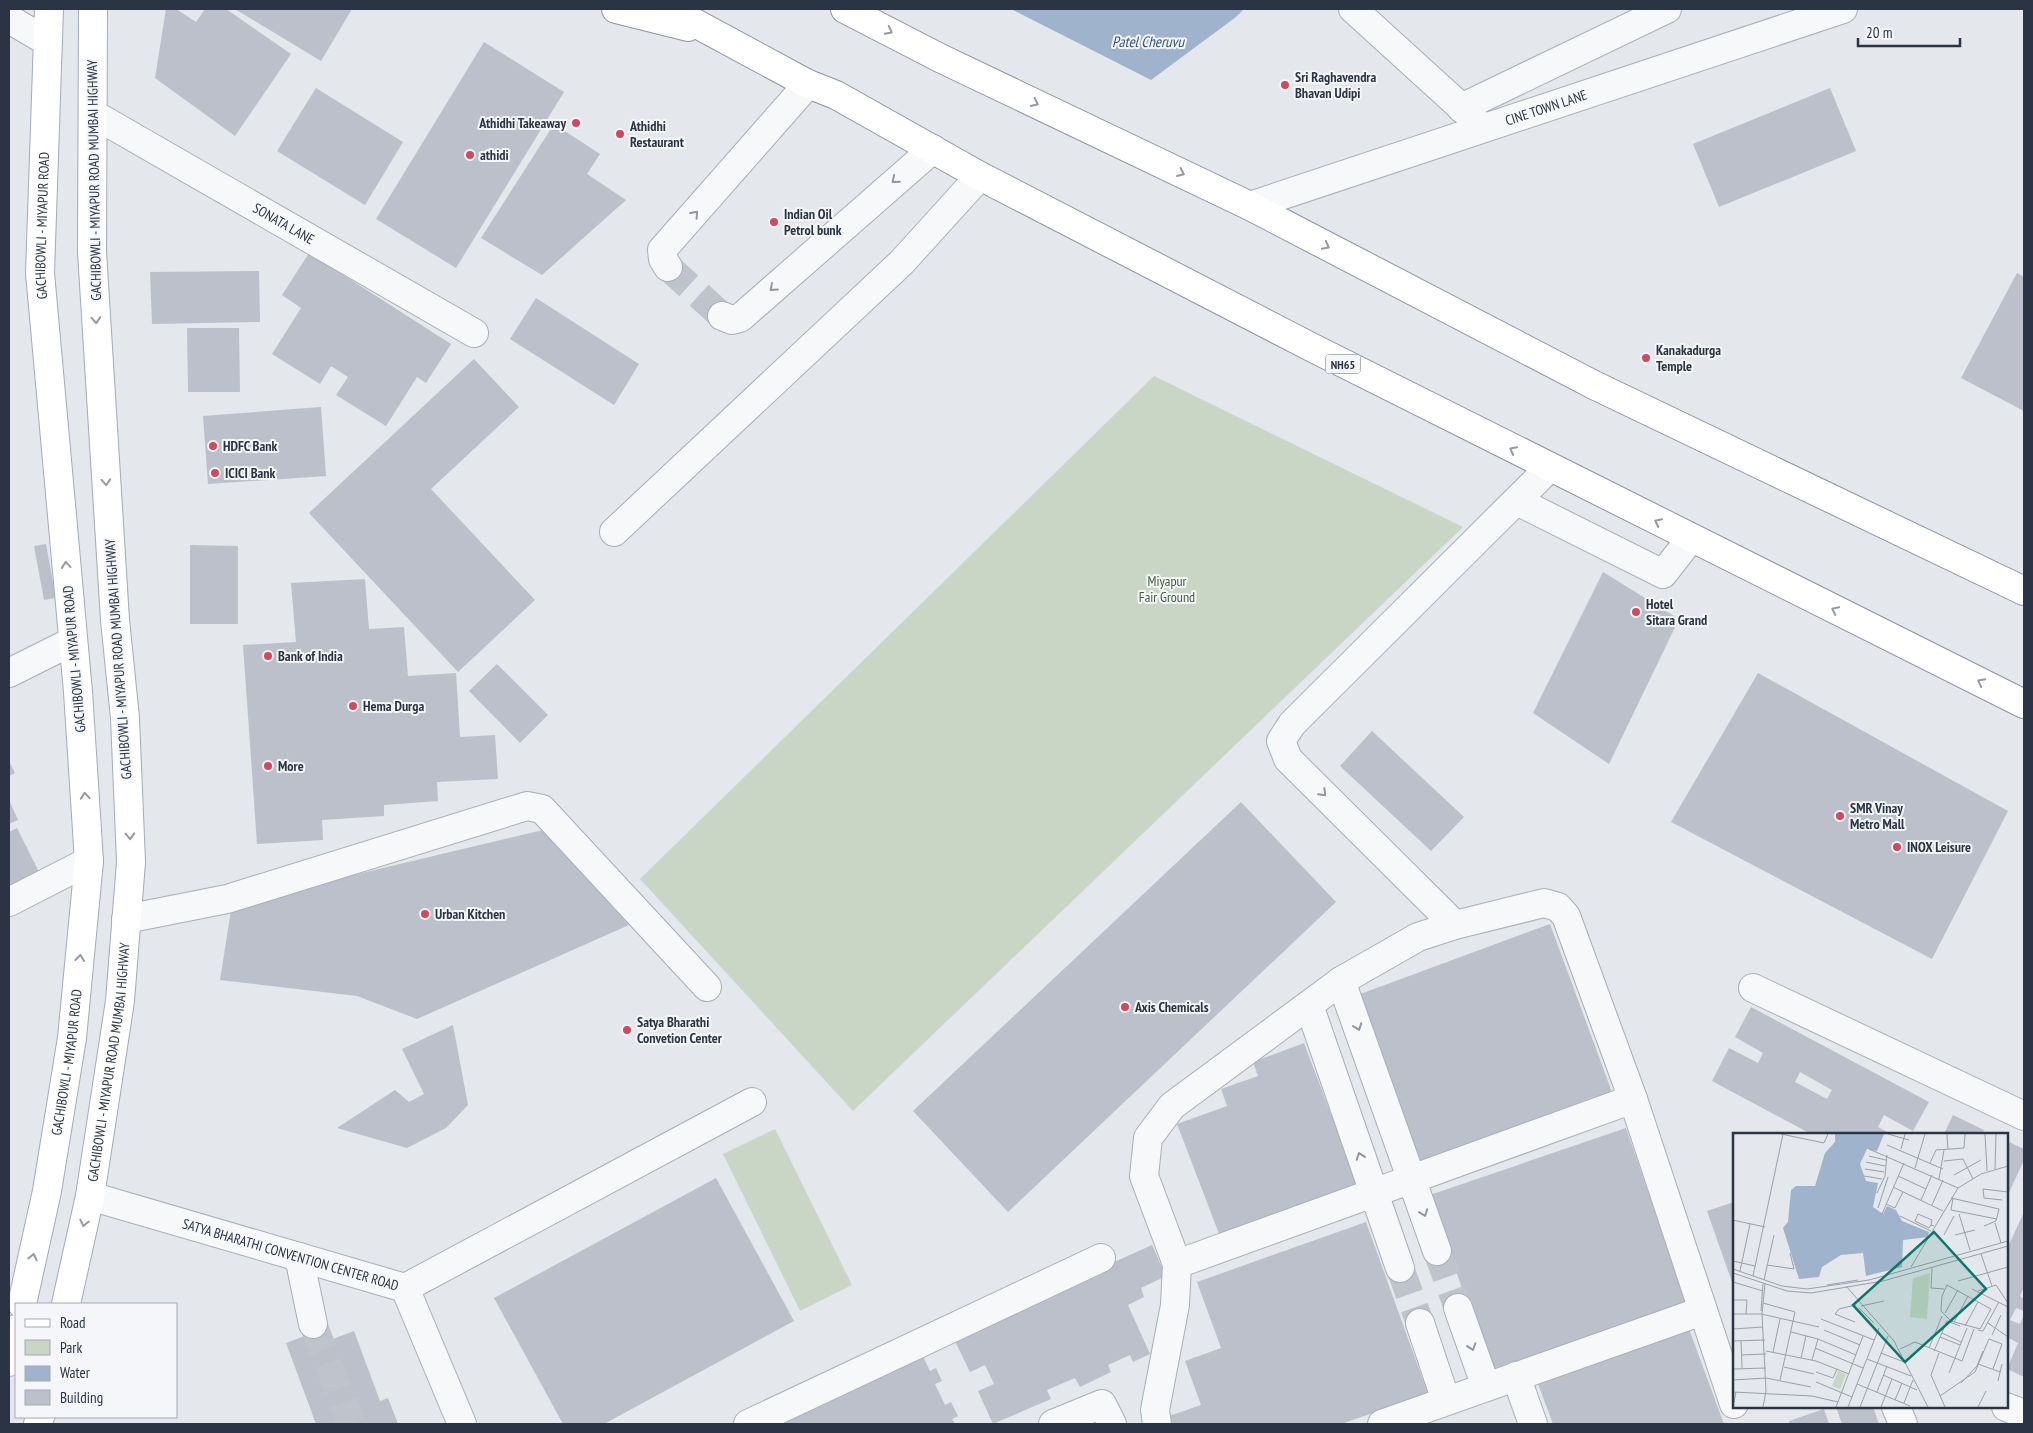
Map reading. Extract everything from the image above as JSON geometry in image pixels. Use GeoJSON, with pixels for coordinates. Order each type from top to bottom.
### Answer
{"type":"FeatureCollection","features":[{"type":"Feature","properties":{"kind":"main road","name":"GACHIBOWLI - MIYAPUR ROAD"},"geometry":{"type":"LineString","coordinates":[[22,1303],[48,1191],[72,1038],[89,861],[73,641],[40,273],[49,9]]}},
{"type":"Feature","properties":{"kind":"main road","name":"GACHIBOWLI - MIYAPUR ROAD MUMBAI HIGHWAY"},"geometry":{"type":"LineString","coordinates":[[66,1303],[90,1196],[120,1001],[130,862],[125,718],[115,620],[92,252],[93,9]]}},
{"type":"Feature","properties":{"kind":"main road"},"geometry":{"type":"LineString","coordinates":[[616,9],[709,32]]}},
{"type":"Feature","properties":{"kind":"main road","name":"NH65"},"geometry":{"type":"LineString","coordinates":[[669,9],[808,84],[836,95],[980,176],[1549,468],[2024,704]]}},
{"type":"Feature","properties":{"kind":"main road"},"geometry":{"type":"LineString","coordinates":[[845,9],[940,58],[1250,206],[1594,385],[2024,591]]}},
{"type":"Feature","properties":{"kind":"main road"},"geometry":{"type":"LineString","coordinates":[[9,1362],[15,1334]]}},
{"type":"Feature","properties":{"kind":"street"},"geometry":{"type":"LineString","coordinates":[[1353,9],[1483,128]]}},
{"type":"Feature","properties":{"kind":"street"},"geometry":{"type":"LineString","coordinates":[[1461,108],[1667,9]]}},
{"type":"Feature","properties":{"kind":"street","name":"CINE TOWN LANE"},"geometry":{"type":"LineString","coordinates":[[1250,206],[1842,9]]}},
{"type":"Feature","properties":{"kind":"street"},"geometry":{"type":"LineString","coordinates":[[9,19],[48,42]]}},
{"type":"Feature","properties":{"kind":"street"},"geometry":{"type":"LineString","coordinates":[[668,267],[663,259],[662,250],[808,84]]}},
{"type":"Feature","properties":{"kind":"street","name":"SONATA LANE"},"geometry":{"type":"LineString","coordinates":[[93,114],[474,333]]}},
{"type":"Feature","properties":{"kind":"street"},"geometry":{"type":"LineString","coordinates":[[722,316],[732,320],[740,318],[933,149]]}},
{"type":"Feature","properties":{"kind":"street"},"geometry":{"type":"LineString","coordinates":[[614,532],[902,262],[980,176]]}},
{"type":"Feature","properties":{"kind":"street"},"geometry":{"type":"LineString","coordinates":[[1455,925],[1288,759],[1281,741],[1292,724],[1549,468]]}},
{"type":"Feature","properties":{"kind":"street"},"geometry":{"type":"LineString","coordinates":[[1516,501],[1663,574],[1690,538]]}},
{"type":"Feature","properties":{"kind":"street"},"geometry":{"type":"LineString","coordinates":[[9,673],[73,641]]}},
{"type":"Feature","properties":{"kind":"street"},"geometry":{"type":"LineString","coordinates":[[126,919],[227,899],[527,806],[536,806],[542,809],[707,987]]}},
{"type":"Feature","properties":{"kind":"street"},"geometry":{"type":"LineString","coordinates":[[9,902],[89,861]]}},
{"type":"Feature","properties":{"kind":"street"},"geometry":{"type":"LineString","coordinates":[[1157,1424],[1155,1410],[1175,1305],[1177,1264],[1144,1176],[1148,1138],[1172,1106],[1341,981],[1418,937],[1455,925],[1544,903],[1558,907],[1566,916],[1633,1100],[1733,1399]]}},
{"type":"Feature","properties":{"kind":"street"},"geometry":{"type":"LineString","coordinates":[[1341,981],[1438,1251]]}},
{"type":"Feature","properties":{"kind":"street"},"geometry":{"type":"LineString","coordinates":[[1753,988],[2024,1116]]}},
{"type":"Feature","properties":{"kind":"street"},"geometry":{"type":"LineString","coordinates":[[1310,1005],[1400,1268]]}},
{"type":"Feature","properties":{"kind":"street"},"geometry":{"type":"LineString","coordinates":[[1177,1264],[1633,1100]]}},
{"type":"Feature","properties":{"kind":"street"},"geometry":{"type":"LineString","coordinates":[[405,1288],[752,1102]]}},
{"type":"Feature","properties":{"kind":"street","name":"SATYA BHARATHI CONVENTION CENTER ROAD"},"geometry":{"type":"LineString","coordinates":[[90,1196],[405,1288],[462,1424]]}},
{"type":"Feature","properties":{"kind":"street"},"geometry":{"type":"LineString","coordinates":[[299,1257],[313,1324]]}},
{"type":"Feature","properties":{"kind":"street"},"geometry":{"type":"LineString","coordinates":[[748,1424],[1101,1258]]}},
{"type":"Feature","properties":{"kind":"street"},"geometry":{"type":"LineString","coordinates":[[1458,1308],[1486,1387]]}},
{"type":"Feature","properties":{"kind":"street"},"geometry":{"type":"LineString","coordinates":[[1382,1424],[1413,1419],[1446,1401],[1702,1310]]}},
{"type":"Feature","properties":{"kind":"street"},"geometry":{"type":"LineString","coordinates":[[1420,1323],[1446,1401]]}},
{"type":"Feature","properties":{"kind":"street"},"geometry":{"type":"LineString","coordinates":[[1516,1376],[1533,1424]]}},
{"type":"Feature","properties":{"kind":"street"},"geometry":{"type":"LineString","coordinates":[[1053,1424],[1102,1404],[1112,1424]]}},
{"type":"Feature","properties":{"kind":"street"},"geometry":{"type":"LineString","coordinates":[[1736,1408],[1742,1424]]}},
{"type":"Feature","properties":{"kind":"street"},"geometry":{"type":"LineString","coordinates":[[1896,1408],[1903,1424]]}},
{"type":"Feature","properties":{"kind":"street"},"geometry":{"type":"LineString","coordinates":[[2008,1408],[2024,1414]]}},
{"type":"Feature","properties":{"kind":"green space","name":"Miyapur Fair Ground"},"geometry":{"type":"Polygon","coordinates":[[[1154,376],[1463,527],[853,1111],[640,879],[1154,376]]]}},
{"type":"Feature","properties":{"kind":"green space"},"geometry":{"type":"Polygon","coordinates":[[[775,1129],[852,1285],[800,1311],[723,1154],[775,1129]]]}},
{"type":"Feature","properties":{"kind":"water","name":"Patel Cheruvu"},"geometry":{"type":"Polygon","coordinates":[[[1011,9],[1244,9],[1236,17],[1151,80],[1011,9]]]}},
{"type":"Feature","properties":{"kind":"building"},"geometry":{"type":"Polygon","coordinates":[[[166,9],[176,9],[196,22],[205,9],[226,9],[291,54],[235,136],[155,78],[166,9]]]}},
{"type":"Feature","properties":{"kind":"building"},"geometry":{"type":"Polygon","coordinates":[[[235,9],[352,9],[321,61],[235,9]]]}},
{"type":"Feature","properties":{"kind":"building","name":"athidi"},"geometry":{"type":"Polygon","coordinates":[[[484,42],[564,92],[456,268],[376,219],[484,42]]]}},
{"type":"Feature","properties":{"kind":"building"},"geometry":{"type":"Polygon","coordinates":[[[316,88],[403,142],[365,205],[277,151],[316,88]]]}},
{"type":"Feature","properties":{"kind":"building"},"geometry":{"type":"Polygon","coordinates":[[[1830,88],[1856,151],[1719,207],[1693,144],[1830,88]]]}},
{"type":"Feature","properties":{"kind":"building"},"geometry":{"type":"Polygon","coordinates":[[[554,124],[600,154],[587,174],[626,200],[542,275],[481,238],[554,124]]]}},
{"type":"Feature","properties":{"kind":"building"},"geometry":{"type":"Polygon","coordinates":[[[309,253],[451,344],[426,383],[417,377],[386,426],[336,395],[348,377],[331,366],[320,384],[272,354],[301,308],[282,295],[309,253]]]}},
{"type":"Feature","properties":{"kind":"building"},"geometry":{"type":"Polygon","coordinates":[[[259,271],[260,322],[152,324],[150,272],[259,271]]]}},
{"type":"Feature","properties":{"kind":"building"},"geometry":{"type":"Polygon","coordinates":[[[2017,273],[2024,277],[2024,411],[1961,378],[2017,273]]]}},
{"type":"Feature","properties":{"kind":"building"},"geometry":{"type":"Polygon","coordinates":[[[536,298],[639,364],[614,405],[510,339],[536,298]]]}},
{"type":"Feature","properties":{"kind":"building"},"geometry":{"type":"Polygon","coordinates":[[[187,328],[239,328],[240,392],[188,392],[187,328]]]}},
{"type":"Feature","properties":{"kind":"building"},"geometry":{"type":"Polygon","coordinates":[[[474,359],[519,407],[431,489],[535,600],[458,672],[309,513],[474,359]]]}},
{"type":"Feature","properties":{"kind":"building"},"geometry":{"type":"Polygon","coordinates":[[[321,407],[326,476],[208,484],[203,416],[321,407]]]}},
{"type":"Feature","properties":{"kind":"building"},"geometry":{"type":"Polygon","coordinates":[[[46,544],[56,598],[44,600],[34,546],[46,544]]]}},
{"type":"Feature","properties":{"kind":"building"},"geometry":{"type":"Polygon","coordinates":[[[190,545],[238,546],[238,624],[190,624],[190,545]]]}},
{"type":"Feature","properties":{"kind":"building"},"geometry":{"type":"Polygon","coordinates":[[[1603,572],[1679,619],[1609,764],[1533,713],[1603,572]]]}},
{"type":"Feature","properties":{"kind":"building","name":"Hema Durga"},"geometry":{"type":"Polygon","coordinates":[[[365,579],[369,629],[404,627],[408,676],[456,673],[460,737],[495,735],[498,779],[437,782],[438,801],[384,805],[384,816],[322,820],[323,840],[257,844],[243,645],[296,642],[291,583],[365,579]]]}},
{"type":"Feature","properties":{"kind":"building"},"geometry":{"type":"Polygon","coordinates":[[[497,664],[548,715],[520,743],[469,691],[497,664]]]}},
{"type":"Feature","properties":{"kind":"building","name":"SMR Vinay Metro Mall"},"geometry":{"type":"Polygon","coordinates":[[[1758,673],[2008,811],[1932,959],[1671,822],[1758,673]]]}},
{"type":"Feature","properties":{"kind":"building"},"geometry":{"type":"Polygon","coordinates":[[[1372,731],[1464,817],[1431,851],[1340,766],[1372,731]]]}},
{"type":"Feature","properties":{"kind":"building"},"geometry":{"type":"Polygon","coordinates":[[[9,761],[15,773],[9,776],[9,761]]]}},
{"type":"Feature","properties":{"kind":"building"},"geometry":{"type":"Polygon","coordinates":[[[9,800],[18,820],[9,824],[9,800]]]}},
{"type":"Feature","properties":{"kind":"building","name":"Axis Chemicals"},"geometry":{"type":"Polygon","coordinates":[[[1241,802],[1336,902],[1008,1212],[913,1111],[1241,802]]]}},
{"type":"Feature","properties":{"kind":"building"},"geometry":{"type":"Polygon","coordinates":[[[17,828],[39,872],[9,886],[9,832],[17,828]]]}},
{"type":"Feature","properties":{"kind":"building","name":"Urban Kitchen"},"geometry":{"type":"Polygon","coordinates":[[[543,830],[629,925],[417,1019],[357,996],[220,980],[232,904],[543,830]]]}},
{"type":"Feature","properties":{"kind":"building"},"geometry":{"type":"Polygon","coordinates":[[[1550,924],[1613,1095],[1418,1166],[1355,996],[1550,924]]]}},
{"type":"Feature","properties":{"kind":"building"},"geometry":{"type":"Polygon","coordinates":[[[1751,1007],[1929,1102],[1913,1131],[1884,1115],[1878,1127],[1889,1133],[1809,1133],[1712,1081],[1729,1048],[1758,1063],[1763,1053],[1735,1037],[1751,1007]],[[1800,1072],[1795,1082],[1827,1099],[1832,1090],[1800,1072]]]}},
{"type":"Feature","properties":{"kind":"building"},"geometry":{"type":"Polygon","coordinates":[[[453,1025],[468,1105],[446,1128],[407,1148],[337,1128],[395,1090],[409,1102],[424,1094],[402,1049],[453,1025]]]}},
{"type":"Feature","properties":{"kind":"building"},"geometry":{"type":"Polygon","coordinates":[[[1304,1043],[1359,1188],[1221,1239],[1177,1124],[1227,1106],[1221,1089],[1258,1076],[1253,1062],[1304,1043]]]}},
{"type":"Feature","properties":{"kind":"building"},"geometry":{"type":"Polygon","coordinates":[[[1953,1115],[1984,1130],[1982,1133],[1944,1133],[1953,1115]]]}},
{"type":"Feature","properties":{"kind":"building"},"geometry":{"type":"Polygon","coordinates":[[[1626,1128],[1687,1304],[1490,1370],[1430,1195],[1626,1128]]]}},
{"type":"Feature","properties":{"kind":"building"},"geometry":{"type":"Polygon","coordinates":[[[2008,1141],[2024,1149],[2024,1160],[2008,1195],[2008,1141]]]}},
{"type":"Feature","properties":{"kind":"building"},"geometry":{"type":"Polygon","coordinates":[[[716,1178],[794,1321],[604,1424],[563,1424],[494,1298],[716,1178]]]}},
{"type":"Feature","properties":{"kind":"building"},"geometry":{"type":"Polygon","coordinates":[[[1733,1202],[1733,1285],[1707,1211],[1733,1202]]]}},
{"type":"Feature","properties":{"kind":"building"},"geometry":{"type":"Polygon","coordinates":[[[2024,1212],[2024,1287],[2020,1296],[2024,1299],[2024,1311],[2016,1308],[2010,1320],[2020,1324],[2024,1315],[2024,1377],[2008,1369],[2018,1343],[2008,1338],[2008,1247],[2024,1212]]]}},
{"type":"Feature","properties":{"kind":"building"},"geometry":{"type":"Polygon","coordinates":[[[1366,1222],[1428,1394],[1341,1424],[1172,1424],[1169,1416],[1201,1405],[1185,1361],[1221,1348],[1197,1282],[1366,1222]]]}},
{"type":"Feature","properties":{"kind":"building"},"geometry":{"type":"Polygon","coordinates":[[[1152,1245],[1166,1276],[1141,1288],[1144,1297],[1128,1305],[1150,1354],[1133,1362],[1130,1355],[1108,1365],[1111,1372],[1080,1387],[1075,1378],[1047,1390],[1051,1399],[993,1424],[978,1391],[994,1384],[985,1365],[970,1372],[952,1335],[1152,1245]]]}},
{"type":"Feature","properties":{"kind":"building"},"geometry":{"type":"Polygon","coordinates":[[[329,1327],[333,1339],[354,1331],[380,1401],[388,1398],[398,1424],[316,1424],[286,1343],[329,1327]]]}},
{"type":"Feature","properties":{"kind":"building"},"geometry":{"type":"Polygon","coordinates":[[[1689,1329],[1724,1424],[1553,1424],[1538,1384],[1689,1329]]]}},
{"type":"Feature","properties":{"kind":"building"},"geometry":{"type":"Polygon","coordinates":[[[921,1352],[930,1371],[936,1368],[942,1381],[935,1384],[945,1405],[951,1402],[958,1416],[952,1419],[955,1424],[774,1424],[921,1352]]]}},
{"type":"Feature","properties":{"kind":"building"},"geometry":{"type":"Polygon","coordinates":[[[1836,1408],[1873,1408],[1879,1424],[1842,1424],[1836,1408]]]}},
{"type":"Feature","properties":{"kind":"building"},"geometry":{"type":"Polygon","coordinates":[[[1824,1409],[1829,1424],[1789,1424],[1789,1421],[1824,1409]]]}},
{"type":"Feature","properties":{"kind":"tunnel"},"geometry":{"type":"LineString","coordinates":[[668,267],[722,316]]}},
{"type":"Feature","properties":{"kind":"tunnel"},"geometry":{"type":"LineString","coordinates":[[1437,1251],[1458,1308]]}},
{"type":"Feature","properties":{"kind":"tunnel"},"geometry":{"type":"LineString","coordinates":[[1400,1268],[1420,1323]]}},
{"type":"Feature","properties":{"kind":"tunnel"},"geometry":{"type":"LineString","coordinates":[[313,1324],[352,1424]]}},
{"type":"Feature","properties":{"kind":"place","name":"Sri Raghavendra Bhavan Udipi"},"geometry":{"type":"Point","coordinates":[1285,85]}},
{"type":"Feature","properties":{"kind":"place","name":"Athidhi Takeaway"},"geometry":{"type":"Point","coordinates":[576,123]}},
{"type":"Feature","properties":{"kind":"place","name":"Athidhi Restaurant"},"geometry":{"type":"Point","coordinates":[620,134]}},
{"type":"Feature","properties":{"kind":"place","name":"athidi"},"geometry":{"type":"Point","coordinates":[470,155]}},
{"type":"Feature","properties":{"kind":"place","name":"Indian Oil Petrol bunk"},"geometry":{"type":"Point","coordinates":[774,222]}},
{"type":"Feature","properties":{"kind":"place","name":"Kanakadurga Temple"},"geometry":{"type":"Point","coordinates":[1646,358]}},
{"type":"Feature","properties":{"kind":"place","name":"HDFC Bank"},"geometry":{"type":"Point","coordinates":[213,446]}},
{"type":"Feature","properties":{"kind":"place","name":"ICICI Bank"},"geometry":{"type":"Point","coordinates":[215,473]}},
{"type":"Feature","properties":{"kind":"place","name":"Hotel Sitara Grand"},"geometry":{"type":"Point","coordinates":[1636,612]}},
{"type":"Feature","properties":{"kind":"place","name":"Bank of India"},"geometry":{"type":"Point","coordinates":[268,656]}},
{"type":"Feature","properties":{"kind":"place","name":"Hema Durga"},"geometry":{"type":"Point","coordinates":[353,706]}},
{"type":"Feature","properties":{"kind":"place","name":"More"},"geometry":{"type":"Point","coordinates":[268,766]}},
{"type":"Feature","properties":{"kind":"place","name":"SMR Vinay Metro Mall"},"geometry":{"type":"Point","coordinates":[1840,816]}},
{"type":"Feature","properties":{"kind":"place","name":"INOX Leisure"},"geometry":{"type":"Point","coordinates":[1897,847]}},
{"type":"Feature","properties":{"kind":"place","name":"Urban Kitchen"},"geometry":{"type":"Point","coordinates":[425,914]}},
{"type":"Feature","properties":{"kind":"place","name":"Axis Chemicals"},"geometry":{"type":"Point","coordinates":[1125,1007]}},
{"type":"Feature","properties":{"kind":"place","name":"Satya Bharathi Convetion Center"},"geometry":{"type":"Point","coordinates":[627,1030]}}]}
